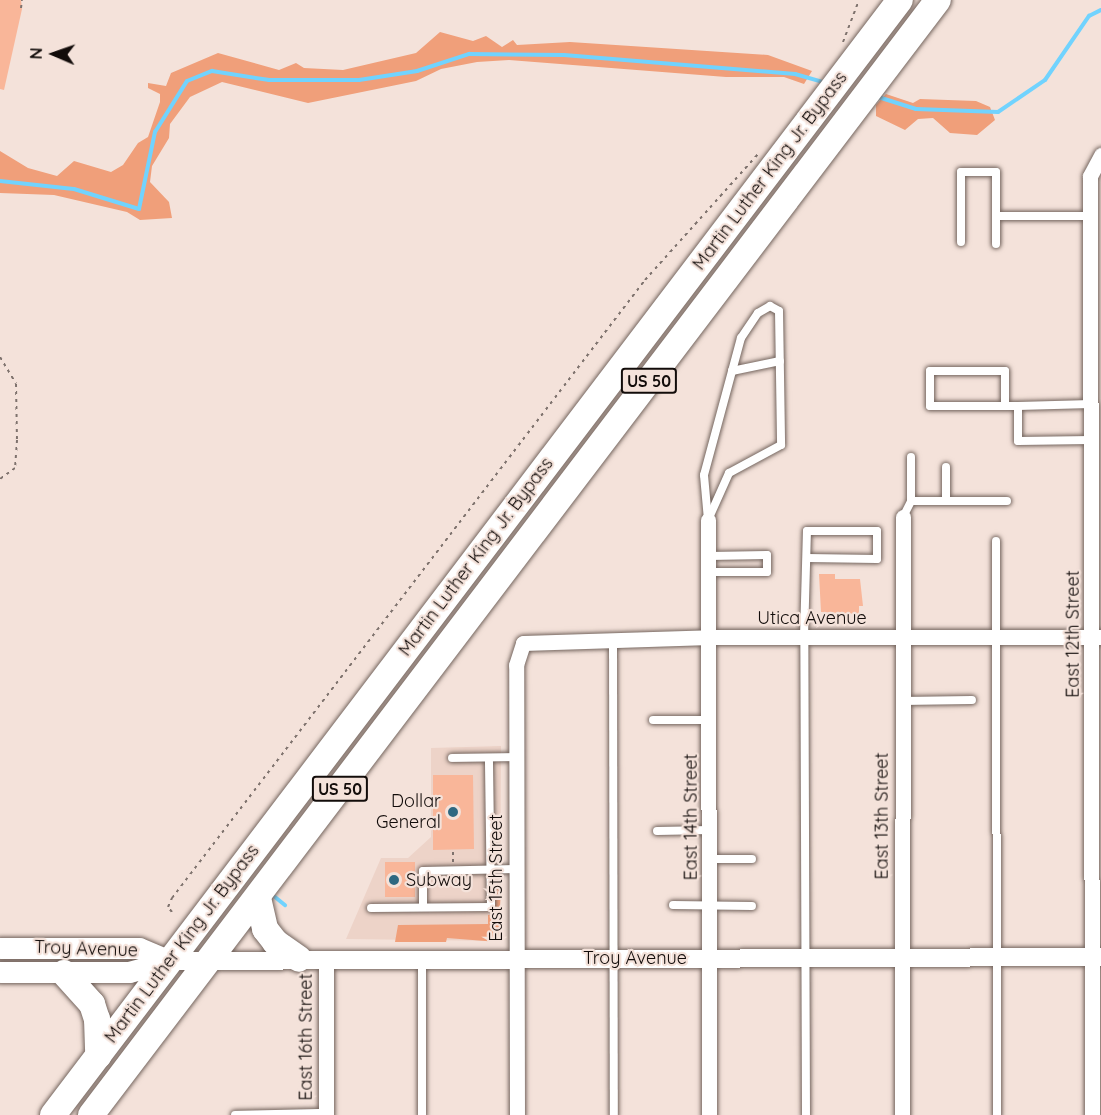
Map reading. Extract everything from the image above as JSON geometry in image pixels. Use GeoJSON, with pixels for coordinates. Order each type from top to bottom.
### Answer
{"type":"FeatureCollection","features":[{"type":"Feature","properties":{"kind":"highway","name":"Martin Luther King Jr. Bypass"},"geometry":{"type":"LineString","coordinates":[[53,1115],[809,120],[847,55],[900,0]]}},
{"type":"Feature","properties":{"kind":"highway","name":"Martin Luther King Jr. Bypass"},"geometry":{"type":"LineString","coordinates":[[91,1115],[938,0]]}},
{"type":"Feature","properties":{"kind":"highway"},"geometry":{"type":"LineString","coordinates":[[258,898],[266,929],[275,942],[299,959]]}},
{"type":"Feature","properties":{"kind":"highway"},"geometry":{"type":"LineString","coordinates":[[64,973],[92,1004],[97,1019],[98,1056]]}},
{"type":"Feature","properties":{"kind":"main road","name":"Troy Avenue"},"geometry":{"type":"LineString","coordinates":[[0,948],[139,948],[170,961]]}},
{"type":"Feature","properties":{"kind":"main road","name":"Troy Avenue"},"geometry":{"type":"LineString","coordinates":[[0,972],[129,972],[170,961]]}},
{"type":"Feature","properties":{"kind":"street","name":"East 12th Street"},"geometry":{"type":"LineString","coordinates":[[1092,1115],[1096,957],[1097,440],[1092,404],[1096,376],[1090,176],[1101,155]]}},
{"type":"Feature","properties":{"kind":"street","name":"East 13th Street"},"geometry":{"type":"LineString","coordinates":[[902,1115],[900,637],[903,517]]}},
{"type":"Feature","properties":{"kind":"street","name":"East 14th Street"},"geometry":{"type":"LineString","coordinates":[[708,520],[710,637],[709,1115]]}},
{"type":"Feature","properties":{"kind":"street","name":"Utica Avenue"},"geometry":{"type":"LineString","coordinates":[[523,643],[710,637],[1097,637]]}},
{"type":"Feature","properties":{"kind":"street","name":"East 15th Street"},"geometry":{"type":"LineString","coordinates":[[517,1115],[516,665],[523,643]]}},
{"type":"Feature","properties":{"kind":"street","name":"Troy Avenue"},"geometry":{"type":"LineString","coordinates":[[170,961],[422,958],[1096,957]]}},
{"type":"Feature","properties":{"kind":"street","name":"East 16th Street"},"geometry":{"type":"LineString","coordinates":[[326,959],[326,1114]]}},
{"type":"Feature","properties":{"kind":"lane"},"geometry":{"type":"LineString","coordinates":[[962,243],[961,172],[996,172],[996,244]]}},
{"type":"Feature","properties":{"kind":"lane"},"geometry":{"type":"LineString","coordinates":[[996,216],[1090,216]]}},
{"type":"Feature","properties":{"kind":"lane"},"geometry":{"type":"LineString","coordinates":[[770,306],[779,311],[781,445],[729,473],[708,520],[704,475],[741,338],[758,313],[770,306]]}},
{"type":"Feature","properties":{"kind":"lane"},"geometry":{"type":"LineString","coordinates":[[732,371],[780,361]]}},
{"type":"Feature","properties":{"kind":"lane"},"geometry":{"type":"LineString","coordinates":[[1005,406],[1005,371],[930,371],[930,406],[1005,406],[1092,404]]}},
{"type":"Feature","properties":{"kind":"lane"},"geometry":{"type":"LineString","coordinates":[[1018,405],[1018,441],[1097,440]]}},
{"type":"Feature","properties":{"kind":"lane"},"geometry":{"type":"LineString","coordinates":[[903,517],[911,501],[911,457]]}},
{"type":"Feature","properties":{"kind":"lane"},"geometry":{"type":"LineString","coordinates":[[946,467],[946,501]]}},
{"type":"Feature","properties":{"kind":"lane"},"geometry":{"type":"LineString","coordinates":[[911,501],[1007,501]]}},
{"type":"Feature","properties":{"kind":"lane"},"geometry":{"type":"LineString","coordinates":[[806,1115],[804,637],[807,531],[878,531],[877,559],[807,558]]}},
{"type":"Feature","properties":{"kind":"lane"},"geometry":{"type":"LineString","coordinates":[[996,541],[998,1115]]}},
{"type":"Feature","properties":{"kind":"lane"},"geometry":{"type":"LineString","coordinates":[[709,556],[767,555],[767,572],[709,572]]}},
{"type":"Feature","properties":{"kind":"lane"},"geometry":{"type":"LineString","coordinates":[[613,640],[614,1115]]}},
{"type":"Feature","properties":{"kind":"lane"},"geometry":{"type":"LineString","coordinates":[[900,700],[972,700]]}},
{"type":"Feature","properties":{"kind":"lane"},"geometry":{"type":"LineString","coordinates":[[654,720],[710,720]]}},
{"type":"Feature","properties":{"kind":"lane"},"geometry":{"type":"LineString","coordinates":[[452,758],[516,757]]}},
{"type":"Feature","properties":{"kind":"lane"},"geometry":{"type":"LineString","coordinates":[[371,908],[491,907],[489,758]]}},
{"type":"Feature","properties":{"kind":"lane"},"geometry":{"type":"LineString","coordinates":[[657,831],[710,830]]}},
{"type":"Feature","properties":{"kind":"lane"},"geometry":{"type":"LineString","coordinates":[[710,858],[752,859]]}},
{"type":"Feature","properties":{"kind":"lane"},"geometry":{"type":"LineString","coordinates":[[423,907],[423,871],[516,869]]}},
{"type":"Feature","properties":{"kind":"lane"},"geometry":{"type":"LineString","coordinates":[[673,905],[752,906]]}},
{"type":"Feature","properties":{"kind":"lane"},"geometry":{"type":"LineString","coordinates":[[422,958],[422,1115]]}},
{"type":"Feature","properties":{"kind":"lane"},"geometry":{"type":"LineString","coordinates":[[235,1115],[326,1114]]}},
{"type":"Feature","properties":{"kind":"path"},"geometry":{"type":"LineString","coordinates":[[21,8],[22,0]]}},
{"type":"Feature","properties":{"kind":"path"},"geometry":{"type":"LineString","coordinates":[[847,55],[859,0]]}},
{"type":"Feature","properties":{"kind":"path"},"geometry":{"type":"LineString","coordinates":[[172,912],[168,907],[172,898],[632,298],[686,230],[761,150]]}},
{"type":"Feature","properties":{"kind":"path"},"geometry":{"type":"LineString","coordinates":[[0,357],[17,390],[15,465],[10,475],[0,479]]}},
{"type":"Feature","properties":{"kind":"shaded area"},"geometry":{"type":"Polygon","coordinates":[[[440,32],[473,41],[486,36],[502,47],[513,40],[517,45],[570,42],[768,55],[812,71],[804,84],[784,77],[726,77],[509,60],[477,62],[441,69],[416,81],[308,103],[222,82],[190,97],[170,124],[169,138],[152,166],[150,182],[169,202],[172,218],[140,220],[127,212],[54,195],[0,193],[0,151],[28,168],[57,176],[74,161],[111,172],[123,165],[138,143],[148,137],[160,102],[160,94],[148,88],[148,83],[166,86],[171,73],[218,53],[279,70],[296,63],[304,68],[343,70],[416,53],[440,32]]]}},
{"type":"Feature","properties":{"kind":"shaded area"},"geometry":{"type":"Polygon","coordinates":[[[886,94],[913,103],[920,99],[976,101],[990,107],[995,120],[977,135],[950,133],[933,118],[918,119],[905,130],[876,116],[876,105],[886,94]]]}},
{"type":"Feature","properties":{"kind":"shaded area"},"geometry":{"type":"Polygon","coordinates":[[[501,746],[500,941],[346,939],[381,858],[408,858],[431,837],[431,748],[501,746]]]}},
{"type":"Feature","properties":{"kind":"shaded area"},"geometry":{"type":"Polygon","coordinates":[[[495,881],[501,888],[498,942],[447,938],[446,942],[395,942],[398,925],[488,924],[488,915],[495,914],[495,881]]]}},
{"type":"Feature","properties":{"kind":"building"},"geometry":{"type":"Polygon","coordinates":[[[0,0],[21,0],[22,9],[4,90],[0,89],[0,0]]]}},
{"type":"Feature","properties":{"kind":"building"},"geometry":{"type":"Polygon","coordinates":[[[819,574],[835,574],[835,579],[860,579],[863,606],[859,606],[859,614],[821,612],[819,574]]]}},
{"type":"Feature","properties":{"kind":"building"},"geometry":{"type":"Polygon","coordinates":[[[433,775],[473,775],[474,849],[433,850],[433,775]]]}},
{"type":"Feature","properties":{"kind":"building"},"geometry":{"type":"Polygon","coordinates":[[[385,862],[415,862],[415,897],[385,897],[385,862]]]}},
{"type":"Feature","properties":{"kind":"waterway"},"geometry":{"type":"LineString","coordinates":[[875,96],[916,109],[998,112],[1045,80],[1089,16],[1101,10]]}},
{"type":"Feature","properties":{"kind":"waterway"},"geometry":{"type":"LineString","coordinates":[[0,181],[74,189],[139,209],[155,132],[187,81],[212,71],[269,80],[359,80],[417,71],[469,54],[564,55],[795,74],[827,83]]}},
{"type":"Feature","properties":{"kind":"waterway"},"geometry":{"type":"LineString","coordinates":[[275,897],[285,905]]}},
{"type":"Feature","properties":{"kind":"place","name":"Dollar General"},"geometry":{"type":"Point","coordinates":[453,812]}},
{"type":"Feature","properties":{"kind":"place","name":"Subway"},"geometry":{"type":"Point","coordinates":[394,880]}}]}
